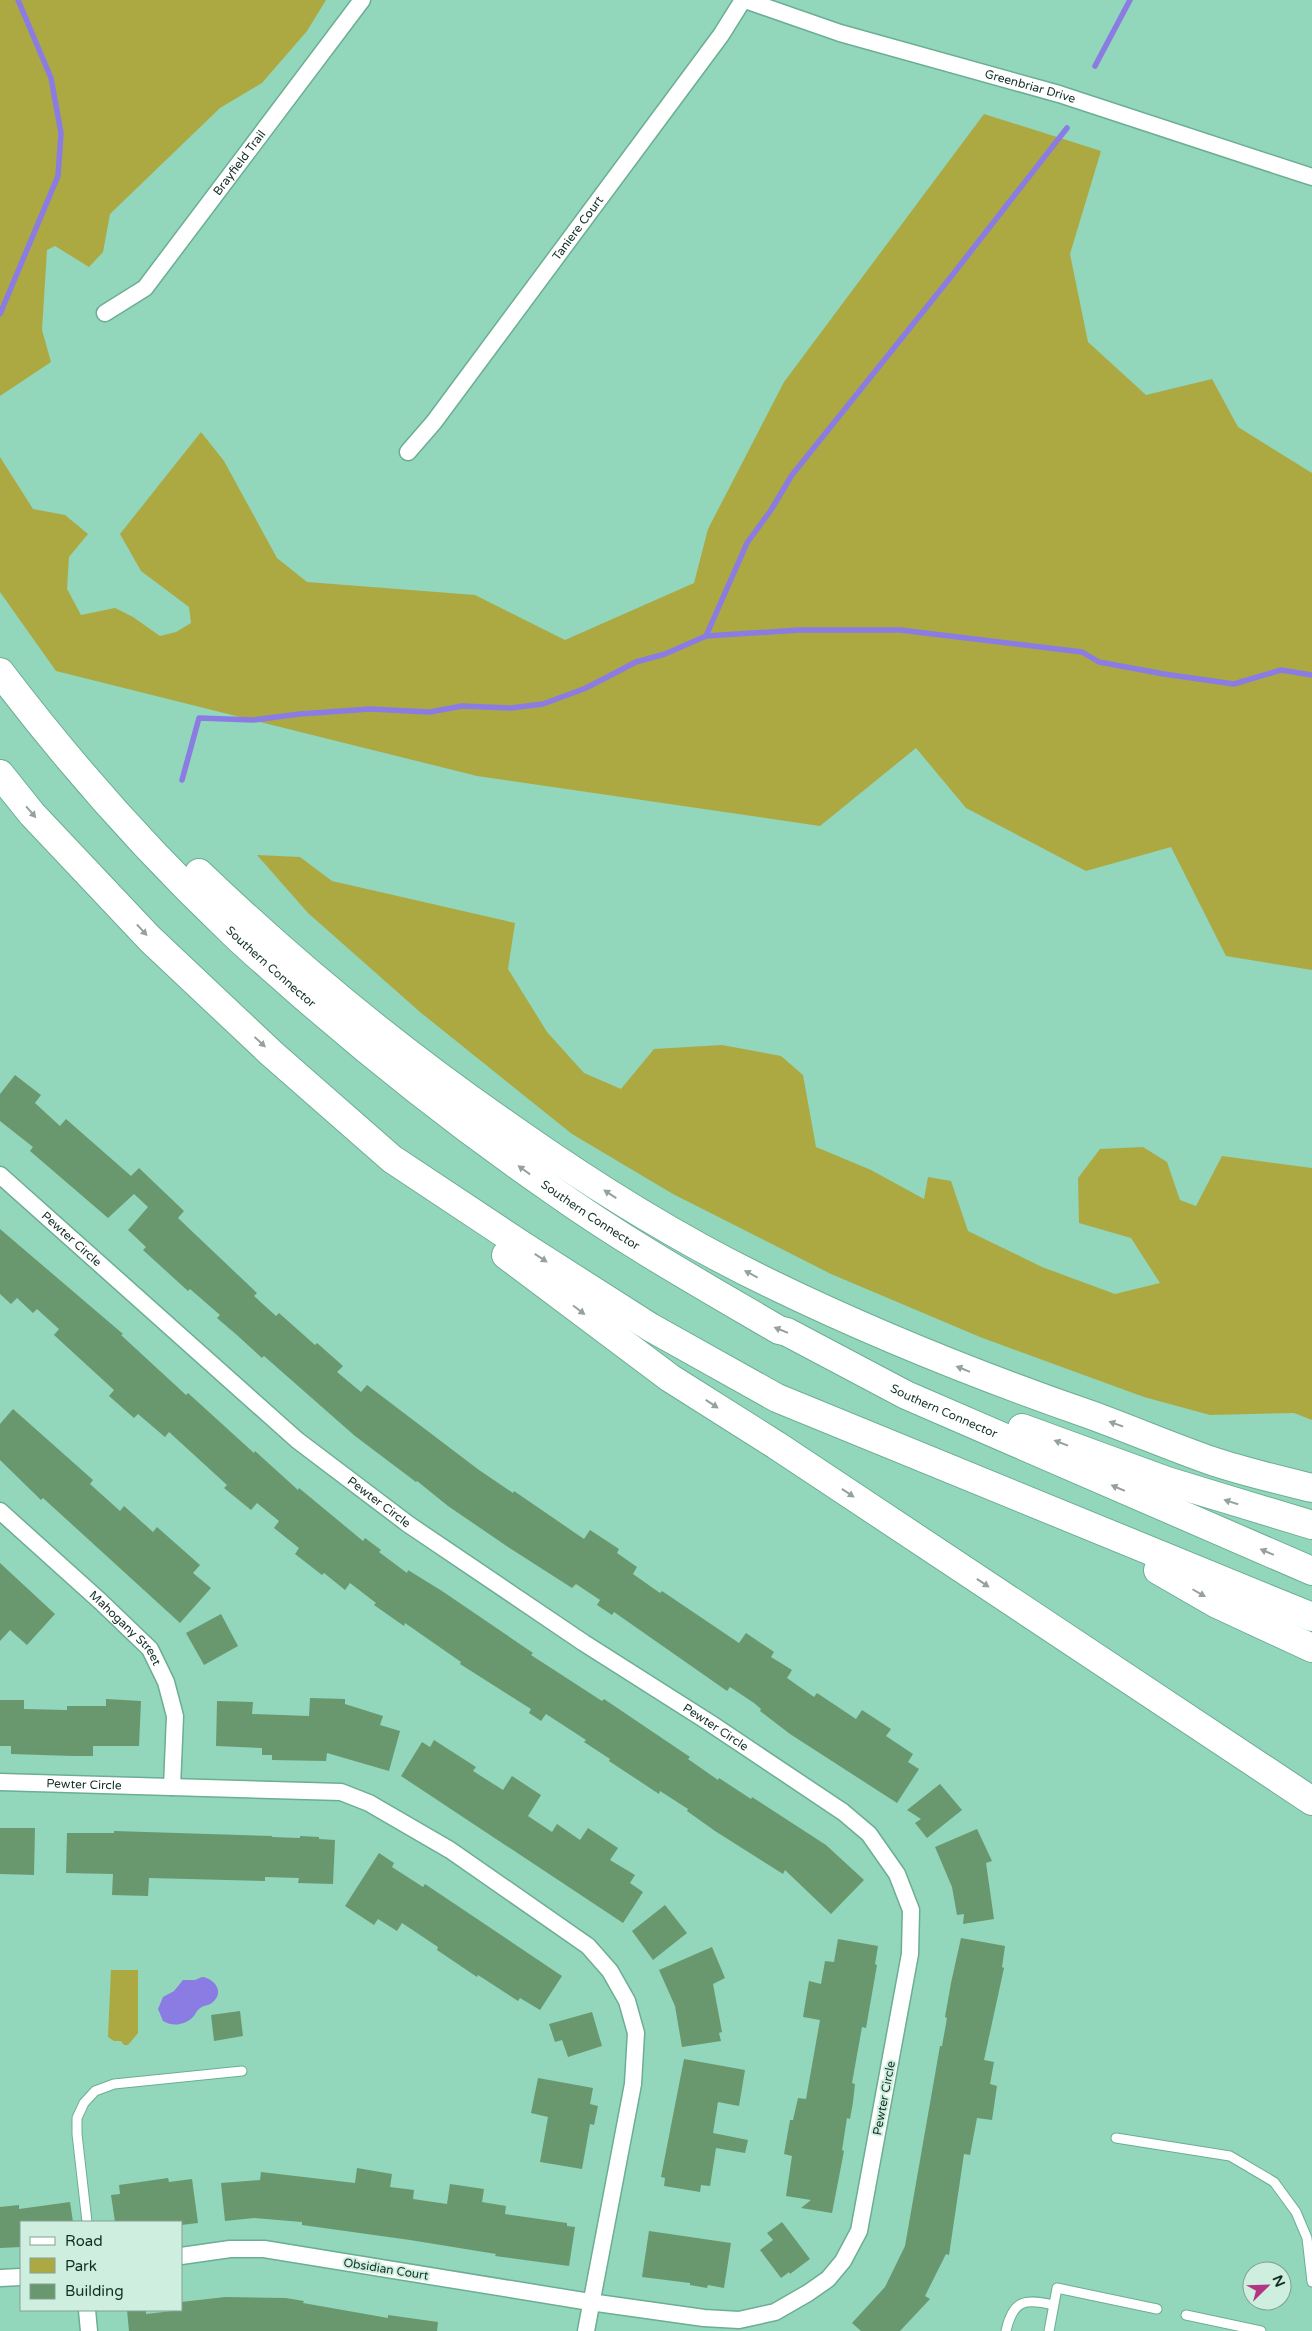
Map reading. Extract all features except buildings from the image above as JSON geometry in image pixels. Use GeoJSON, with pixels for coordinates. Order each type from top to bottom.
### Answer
{"type":"FeatureCollection","features":[{"type":"Feature","properties":{"kind":"highway"},"geometry":{"type":"LineString","coordinates":[[0,660],[168,843],[287,954],[357,1014],[422,1064],[554,1158],[646,1216],[767,1283],[920,1352],[1213,1461],[1312,1488]]}},
{"type":"Feature","properties":{"kind":"highway","name":"Southern Connector"},"geometry":{"type":"LineString","coordinates":[[0,672],[31,712],[128,825],[230,931],[335,1024],[442,1111],[553,1191],[668,1265],[779,1330],[906,1396],[1312,1571]]}},
{"type":"Feature","properties":{"kind":"highway"},"geometry":{"type":"LineString","coordinates":[[0,774],[32,814],[150,939],[271,1053],[469,1228],[670,1378],[1312,1801]]}},
{"type":"Feature","properties":{"kind":"highway"},"geometry":{"type":"LineString","coordinates":[[392,1159],[650,1327],[777,1398],[1312,1617]]}},
{"type":"Feature","properties":{"kind":"highway"},"geometry":{"type":"LineString","coordinates":[[810,1345],[856,1359],[968,1407],[1100,1457],[1238,1504],[1312,1525]]}},
{"type":"Feature","properties":{"kind":"highway"},"geometry":{"type":"LineString","coordinates":[[1152,1437],[1312,1475]]}},
{"type":"Feature","properties":{"kind":"highway"},"geometry":{"type":"LineString","coordinates":[[1066,1516],[1217,1604],[1312,1648]]}},
{"type":"Feature","properties":{"kind":"street","name":"Brayfield Trail"},"geometry":{"type":"LineString","coordinates":[[105,313],[145,288],[362,0]]}},
{"type":"Feature","properties":{"kind":"street","name":"Greenbriar Drive"},"geometry":{"type":"LineString","coordinates":[[744,0],[840,33],[1059,94],[1312,177]]}},
{"type":"Feature","properties":{"kind":"street","name":"Taniere Court"},"geometry":{"type":"LineString","coordinates":[[408,452],[434,422],[715,43],[744,0]]}},
{"type":"Feature","properties":{"kind":"street","name":"Pewter Circle"},"geometry":{"type":"LineString","coordinates":[[0,1175],[297,1440],[416,1529],[584,1643],[710,1723],[843,1812],[869,1834],[897,1874],[911,1910],[910,1954],[859,2231],[843,2260],[828,2279],[808,2293],[775,2312],[739,2320],[704,2318],[590,2302]]}},
{"type":"Feature","properties":{"kind":"street","name":"Mahogany Street"},"geometry":{"type":"LineString","coordinates":[[0,1510],[150,1649],[166,1682],[175,1716],[172,1787]]}},
{"type":"Feature","properties":{"kind":"street","name":"Pewter Circle"},"geometry":{"type":"LineString","coordinates":[[0,1782],[341,1792],[369,1803],[450,1850],[588,1946],[610,1971],[627,2001],[636,2033],[633,2084],[586,2331]]}},
{"type":"Feature","properties":{"kind":"street","name":"Obsidian Court"},"geometry":{"type":"LineString","coordinates":[[182,2256],[230,2249],[264,2249],[590,2302]]}},
{"type":"Feature","properties":{"kind":"street"},"geometry":{"type":"LineString","coordinates":[[0,2278],[20,2277]]}},
{"type":"Feature","properties":{"kind":"street"},"geometry":{"type":"LineString","coordinates":[[87,2311],[90,2331]]}},
{"type":"Feature","properties":{"kind":"lane"},"geometry":{"type":"LineString","coordinates":[[87,2221],[77,2134],[77,2118],[84,2103],[95,2091],[114,2084],[242,2071]]}},
{"type":"Feature","properties":{"kind":"lane"},"geometry":{"type":"LineString","coordinates":[[1116,2138],[1230,2156],[1274,2182],[1296,2212],[1307,2238],[1312,2282]]}},
{"type":"Feature","properties":{"kind":"lane"},"geometry":{"type":"LineString","coordinates":[[1049,2331],[1057,2288],[1158,2309]]}},
{"type":"Feature","properties":{"kind":"lane"},"geometry":{"type":"LineString","coordinates":[[1006,2331],[1012,2311],[1018,2305],[1034,2301],[1053,2305]]}},
{"type":"Feature","properties":{"kind":"lane"},"geometry":{"type":"LineString","coordinates":[[1186,2315],[1256,2330]]}},
{"type":"Feature","properties":{"kind":"green space"},"geometry":{"type":"Polygon","coordinates":[[[0,0],[326,0],[307,31],[262,83],[220,108],[110,214],[103,252],[89,267],[55,246],[47,250],[42,330],[51,362],[0,396],[0,0]]]}},
{"type":"Feature","properties":{"kind":"green space"},"geometry":{"type":"Polygon","coordinates":[[[984,114],[1101,151],[1070,254],[1088,342],[1146,395],[1212,379],[1238,427],[1312,473],[1312,970],[1226,956],[1171,847],[1086,871],[966,808],[916,748],[820,826],[477,776],[56,671],[0,592],[0,457],[33,509],[65,515],[88,534],[69,557],[67,589],[81,615],[115,608],[133,617],[160,636],[176,632],[191,623],[189,607],[141,571],[120,534],[201,432],[224,461],[277,558],[307,582],[475,595],[565,640],[694,583],[708,529],[784,382],[984,114]]]}},
{"type":"Feature","properties":{"kind":"green space"},"geometry":{"type":"Polygon","coordinates":[[[257,855],[300,857],[332,881],[515,923],[508,969],[547,1032],[584,1073],[621,1089],[654,1049],[722,1045],[781,1056],[803,1075],[816,1147],[871,1170],[924,1199],[928,1177],[951,1181],[968,1231],[1042,1267],[1115,1294],[1160,1283],[1131,1238],[1079,1223],[1078,1178],[1100,1149],[1143,1147],[1167,1162],[1180,1200],[1196,1206],[1222,1156],[1312,1168],[1312,1420],[1294,1413],[1210,1415],[1144,1397],[980,1337],[831,1274],[673,1194],[572,1134],[420,1012],[308,913],[257,855]]]}},
{"type":"Feature","properties":{"kind":"green space"},"geometry":{"type":"Polygon","coordinates":[[[111,1970],[138,1970],[138,2033],[128,2045],[108,2037],[111,1970]]]}},
{"type":"Feature","properties":{"kind":"shaded area"},"geometry":{"type":"Polygon","coordinates":[[[202,1977],[210,1980],[216,1986],[218,1994],[216,1998],[185,2022],[174,2025],[163,2021],[158,2009],[163,1997],[174,1991],[183,1980],[195,1980],[202,1977]]]}},
{"type":"Feature","properties":{"kind":"waterway"},"geometry":{"type":"LineString","coordinates":[[0,314],[58,176],[61,133],[51,78],[18,0]]}},
{"type":"Feature","properties":{"kind":"waterway"},"geometry":{"type":"LineString","coordinates":[[1095,66],[1130,0]]}},
{"type":"Feature","properties":{"kind":"waterway"},"geometry":{"type":"LineString","coordinates":[[706,636],[747,543],[771,510],[792,475],[1067,128]]}},
{"type":"Feature","properties":{"kind":"waterway"},"geometry":{"type":"LineString","coordinates":[[182,780],[199,718],[253,720],[300,714],[370,709],[430,712],[462,706],[511,708],[543,704],[586,688],[636,662],[665,654],[706,636],[799,630],[900,630],[1082,652],[1099,662],[1234,684],[1281,670],[1312,675]]}}]}
